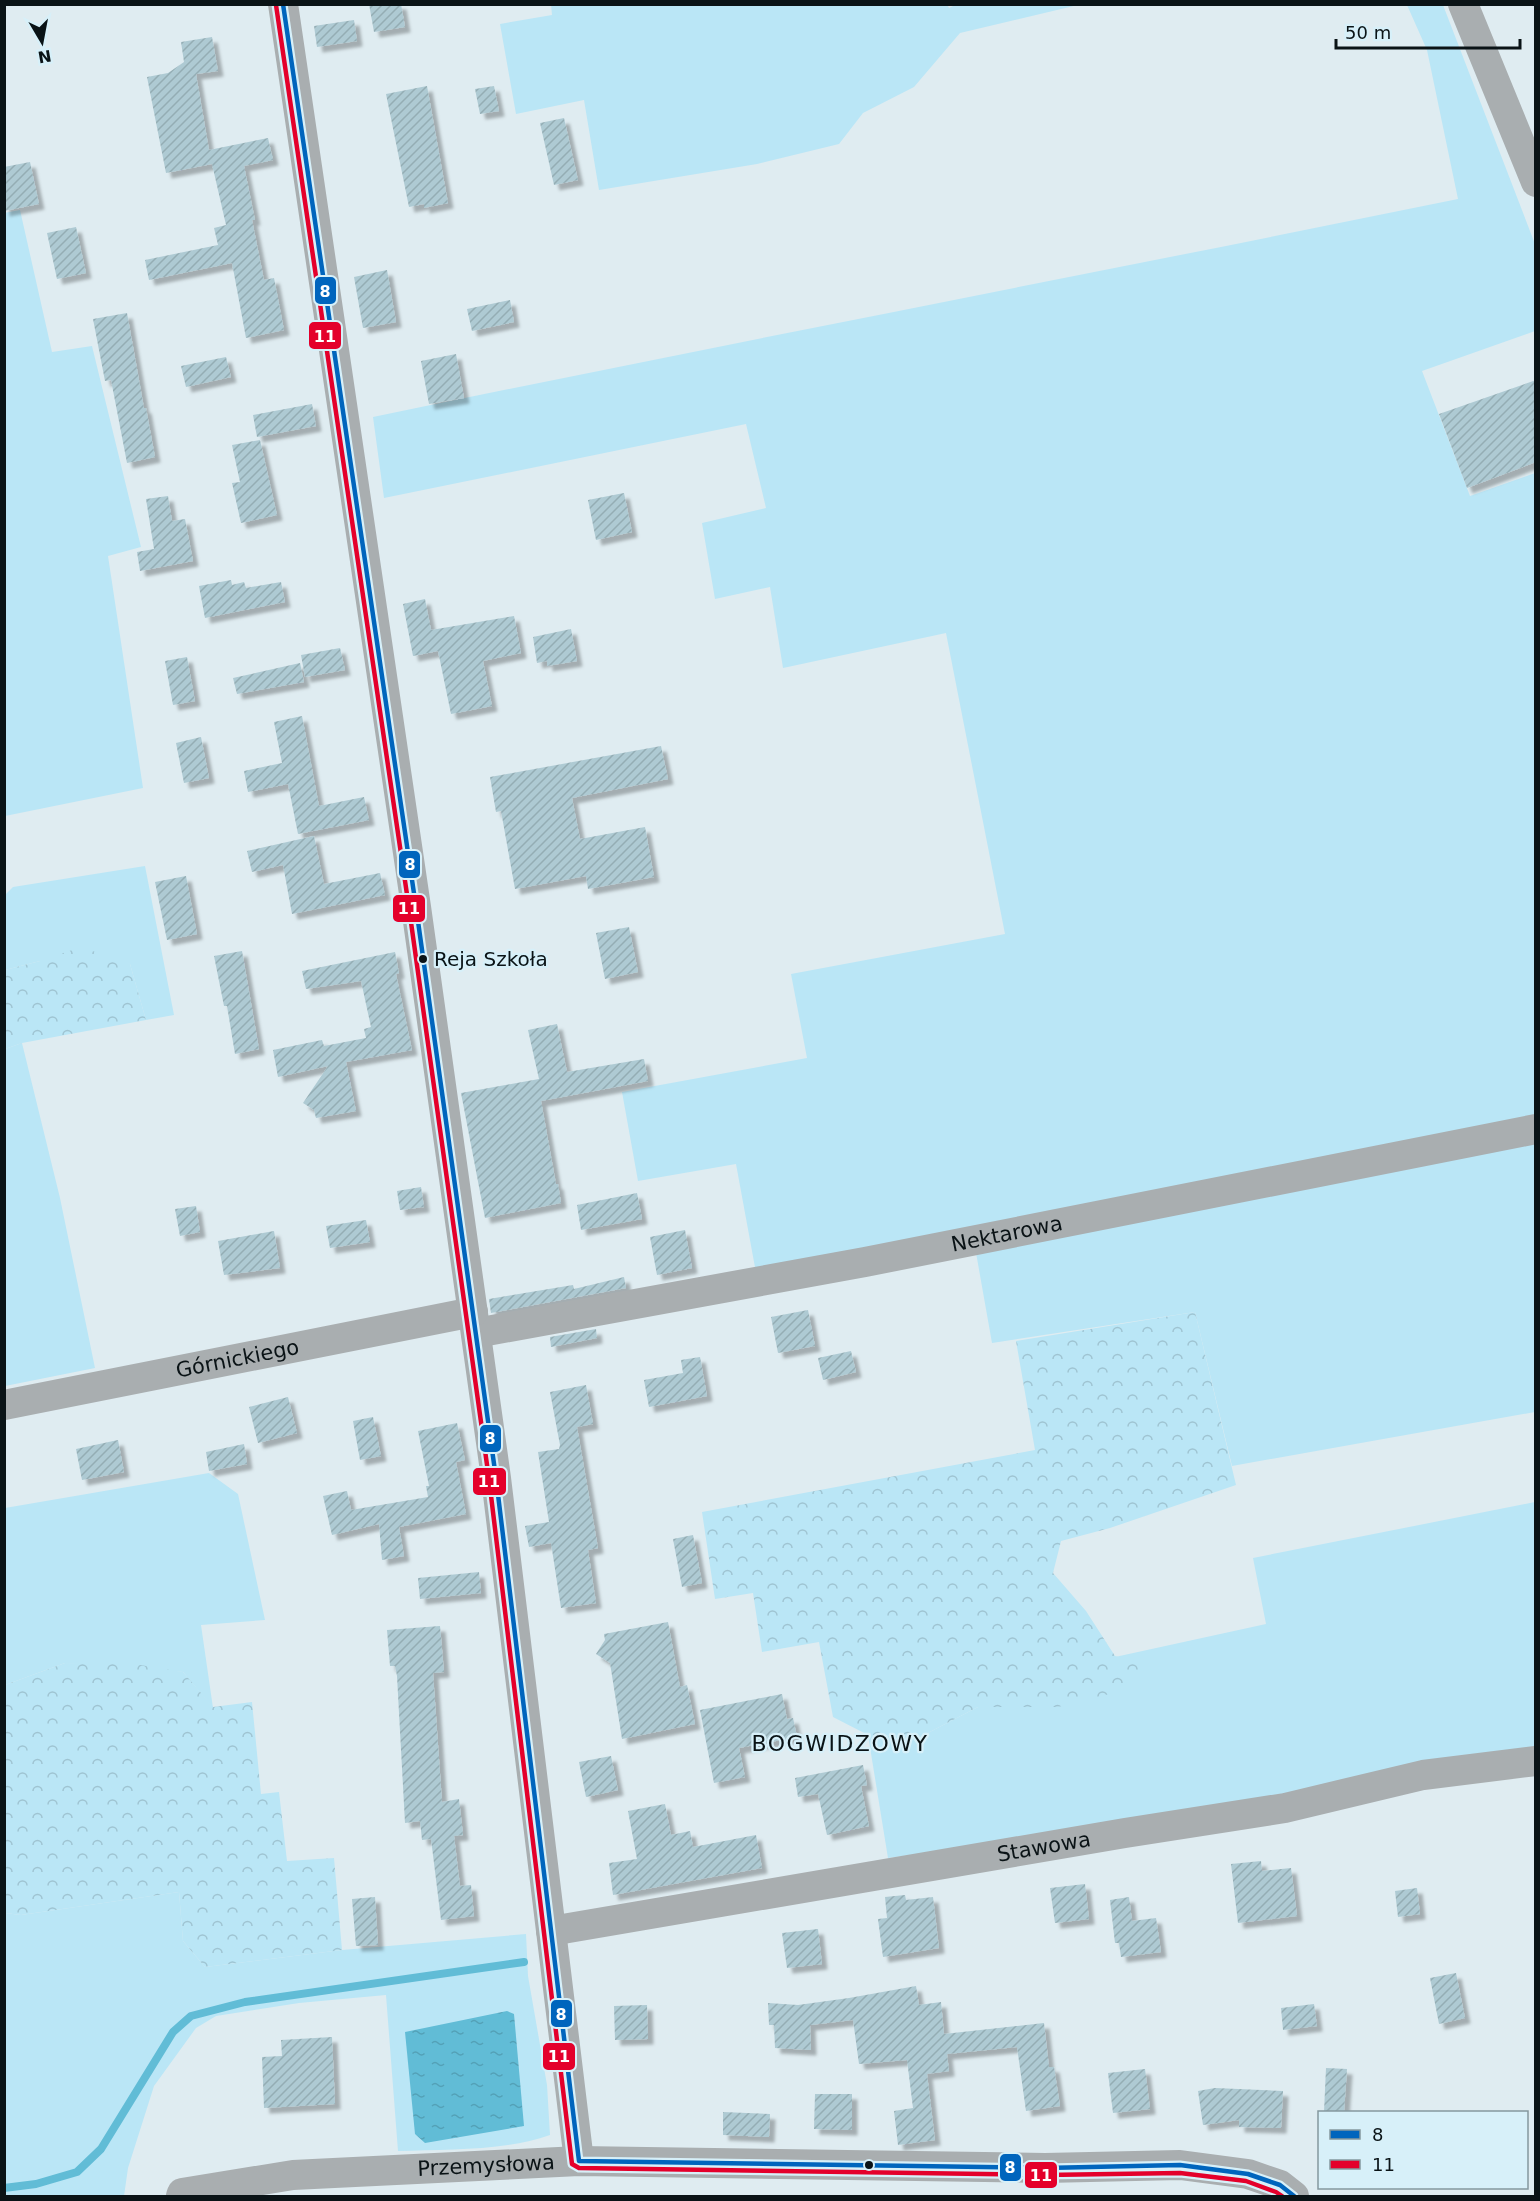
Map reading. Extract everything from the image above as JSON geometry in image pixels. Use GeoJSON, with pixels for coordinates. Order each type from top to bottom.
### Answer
{"type":"FeatureCollection","features":[{"type":"Feature","properties":{"kind":"street"},"geometry":{"type":"LineString","coordinates":[[282,4],[415,897],[496,1478],[579,2161]]}},
{"type":"Feature","properties":{"kind":"street"},"geometry":{"type":"LineString","coordinates":[[1463,4],[1536,182]]}},
{"type":"Feature","properties":{"kind":"street","name":"Nektarowa"},"geometry":{"type":"LineString","coordinates":[[474,1323],[865,1262],[1536,1129]]}},
{"type":"Feature","properties":{"kind":"street","name":"Górnickiego"},"geometry":{"type":"LineString","coordinates":[[4,1405],[474,1323]]}},
{"type":"Feature","properties":{"kind":"street","name":"Stawowa"},"geometry":{"type":"LineString","coordinates":[[551,1931],[1285,1808],[1423,1774],[1536,1761]]}},
{"type":"Feature","properties":{"kind":"street","name":"Przemysłowa"},"geometry":{"type":"LineString","coordinates":[[181,2196],[182,2193],[293,2175],[579,2161],[1045,2168],[1180,2165],[1248,2174],[1280,2185],[1294,2196]]}},
{"type":"Feature","properties":{"kind":"green space"},"geometry":{"type":"Polygon","coordinates":[[[551,4],[947,4],[949,8],[957,4],[1078,5],[960,33],[914,87],[863,113],[839,144],[757,164],[599,190],[584,100],[516,114],[500,24],[552,15],[551,4]]]}},
{"type":"Feature","properties":{"kind":"green space"},"geometry":{"type":"Polygon","coordinates":[[[1407,5],[1443,5],[1535,244],[1535,331],[1422,371],[1470,496],[1535,473],[1535,1412],[1232,1466],[1195,1312],[992,1343],[975,1247],[759,1289],[736,1164],[638,1181],[622,1092],[807,1058],[791,974],[1005,934],[946,633],[783,668],[770,587],[715,599],[702,523],[766,508],[746,424],[384,498],[373,417],[1458,199],[1427,50],[1407,5]]]}},
{"type":"Feature","properties":{"kind":"green space"},"geometry":{"type":"Polygon","coordinates":[[[20,210],[52,352],[92,346],[141,547],[108,556],[143,788],[5,816],[4,213],[20,210]]]}},
{"type":"Feature","properties":{"kind":"green space"},"geometry":{"type":"Polygon","coordinates":[[[145,866],[174,1015],[146,1020],[130,964],[40,961],[5,970],[5,895],[13,887],[145,866]]]}},
{"type":"Feature","properties":{"kind":"green space"},"geometry":{"type":"Polygon","coordinates":[[[81,947],[130,964],[146,1020],[22,1043],[5,1049],[5,970],[81,947]]]}},
{"type":"Feature","properties":{"kind":"green space"},"geometry":{"type":"Polygon","coordinates":[[[22,1043],[60,1198],[95,1368],[5,1386],[5,1049],[22,1043]]]}},
{"type":"Feature","properties":{"kind":"green space"},"geometry":{"type":"Polygon","coordinates":[[[1195,1312],[1236,1485],[1110,1528],[1061,1541],[1053,1573],[1086,1611],[1115,1656],[1137,1662],[1141,1686],[1058,1707],[978,1707],[922,1736],[868,1735],[833,1717],[819,1642],[762,1652],[753,1593],[715,1599],[702,1512],[1035,1450],[1016,1341],[1195,1312]]]}},
{"type":"Feature","properties":{"kind":"green space"},"geometry":{"type":"Polygon","coordinates":[[[209,1473],[238,1494],[265,1620],[201,1625],[213,1708],[183,1672],[65,1663],[5,1685],[5,1508],[209,1473]]]}},
{"type":"Feature","properties":{"kind":"green space"},"geometry":{"type":"Polygon","coordinates":[[[1535,1502],[1535,1754],[1145,1824],[888,1858],[868,1735],[922,1736],[978,1707],[1058,1707],[1115,1657],[1266,1624],[1253,1558],[1535,1502]]]}},
{"type":"Feature","properties":{"kind":"green space"},"geometry":{"type":"Polygon","coordinates":[[[65,1663],[134,1664],[183,1672],[213,1707],[252,1702],[261,1794],[279,1792],[287,1861],[334,1858],[342,1950],[205,1967],[183,1941],[179,1892],[21,1915],[5,1913],[5,1685],[65,1663]]]}},
{"type":"Feature","properties":{"kind":"green space"},"geometry":{"type":"Polygon","coordinates":[[[179,1892],[183,1941],[205,1967],[342,1950],[526,1934],[528,1976],[547,2085],[550,2135],[495,2147],[398,2151],[386,1995],[299,2003],[216,2016],[196,2028],[154,2086],[128,2168],[124,2196],[5,2196],[5,1913],[21,1915],[179,1892]]]}},
{"type":"Feature","properties":{"kind":"water"},"geometry":{"type":"Polygon","coordinates":[[[507,2011],[514,2014],[524,2126],[425,2143],[415,2134],[405,2032],[507,2011]]]}},
{"type":"Feature","properties":{"kind":"building"},"geometry":{"type":"Polygon","coordinates":[[[369,4],[401,4],[405,27],[374,32],[369,4]]]}},
{"type":"Feature","properties":{"kind":"building"},"geometry":{"type":"Polygon","coordinates":[[[354,20],[357,41],[317,47],[314,26],[354,20]]]}},
{"type":"Feature","properties":{"kind":"building"},"geometry":{"type":"Polygon","coordinates":[[[212,37],[218,71],[196,74],[209,150],[268,138],[273,160],[244,166],[264,280],[274,278],[284,330],[246,338],[232,263],[149,280],[145,260],[218,245],[214,228],[226,225],[212,164],[166,173],[147,77],[168,73],[184,62],[181,42],[212,37]]]}},
{"type":"Feature","properties":{"kind":"building"},"geometry":{"type":"Polygon","coordinates":[[[427,86],[448,203],[424,208],[424,204],[409,207],[386,94],[427,86]]]}},
{"type":"Feature","properties":{"kind":"building"},"geometry":{"type":"Polygon","coordinates":[[[494,86],[499,111],[480,114],[475,89],[494,86]]]}},
{"type":"Feature","properties":{"kind":"building"},"geometry":{"type":"Polygon","coordinates":[[[564,118],[578,180],[554,185],[540,123],[564,118]]]}},
{"type":"Feature","properties":{"kind":"building"},"geometry":{"type":"Polygon","coordinates":[[[30,162],[39,204],[4,211],[4,167],[30,162]]]}},
{"type":"Feature","properties":{"kind":"building"},"geometry":{"type":"Polygon","coordinates":[[[76,227],[86,273],[57,279],[47,233],[76,227]]]}},
{"type":"Feature","properties":{"kind":"building"},"geometry":{"type":"Polygon","coordinates":[[[387,270],[396,322],[363,328],[354,277],[387,270]]]}},
{"type":"Feature","properties":{"kind":"building"},"geometry":{"type":"Polygon","coordinates":[[[510,300],[514,322],[472,331],[467,309],[510,300]]]}},
{"type":"Feature","properties":{"kind":"building"},"geometry":{"type":"Polygon","coordinates":[[[127,313],[155,457],[127,463],[111,380],[105,381],[93,319],[127,313]]]}},
{"type":"Feature","properties":{"kind":"building"},"geometry":{"type":"Polygon","coordinates":[[[456,354],[464,398],[429,404],[421,361],[456,354]]]}},
{"type":"Feature","properties":{"kind":"building"},"geometry":{"type":"Polygon","coordinates":[[[226,357],[231,377],[186,387],[181,366],[226,357]]]}},
{"type":"Feature","properties":{"kind":"building"},"geometry":{"type":"Polygon","coordinates":[[[1536,380],[1536,462],[1467,488],[1439,414],[1536,380]]]}},
{"type":"Feature","properties":{"kind":"building"},"geometry":{"type":"Polygon","coordinates":[[[312,404],[316,426],[257,437],[253,415],[312,404]]]}},
{"type":"Feature","properties":{"kind":"building"},"geometry":{"type":"Polygon","coordinates":[[[260,440],[277,515],[241,523],[232,483],[240,482],[232,445],[260,440]]]}},
{"type":"Feature","properties":{"kind":"building"},"geometry":{"type":"Polygon","coordinates":[[[624,493],[632,532],[596,540],[588,500],[624,493]]]}},
{"type":"Feature","properties":{"kind":"building"},"geometry":{"type":"Polygon","coordinates":[[[168,496],[172,521],[185,519],[193,561],[140,571],[137,552],[154,549],[146,499],[168,496]]]}},
{"type":"Feature","properties":{"kind":"building"},"geometry":{"type":"Polygon","coordinates":[[[231,580],[232,585],[244,582],[246,588],[281,582],[285,602],[205,618],[199,586],[231,580]]]}},
{"type":"Feature","properties":{"kind":"building"},"geometry":{"type":"Polygon","coordinates":[[[425,599],[431,630],[514,616],[521,653],[483,661],[492,706],[451,714],[438,651],[413,656],[403,604],[425,599]]]}},
{"type":"Feature","properties":{"kind":"building"},"geometry":{"type":"Polygon","coordinates":[[[571,629],[577,661],[547,666],[547,661],[537,663],[533,637],[571,629]]]}},
{"type":"Feature","properties":{"kind":"building"},"geometry":{"type":"Polygon","coordinates":[[[340,648],[345,670],[305,677],[301,655],[340,648]]]}},
{"type":"Feature","properties":{"kind":"building"},"geometry":{"type":"Polygon","coordinates":[[[187,657],[195,701],[173,705],[165,661],[187,657]]]}},
{"type":"Feature","properties":{"kind":"building"},"geometry":{"type":"Polygon","coordinates":[[[300,663],[304,682],[237,694],[233,678],[300,663]]]}},
{"type":"Feature","properties":{"kind":"building"},"geometry":{"type":"Polygon","coordinates":[[[302,716],[319,806],[364,797],[369,820],[298,834],[288,784],[248,792],[244,771],[282,763],[274,722],[302,716]]]}},
{"type":"Feature","properties":{"kind":"building"},"geometry":{"type":"Polygon","coordinates":[[[201,737],[209,778],[184,783],[176,743],[201,737]]]}},
{"type":"Feature","properties":{"kind":"building"},"geometry":{"type":"Polygon","coordinates":[[[661,746],[668,779],[572,798],[580,839],[645,827],[654,877],[588,889],[586,876],[515,889],[501,811],[496,812],[490,777],[661,746]]]}},
{"type":"Feature","properties":{"kind":"building"},"geometry":{"type":"Polygon","coordinates":[[[314,836],[324,884],[380,873],[385,895],[292,914],[283,865],[252,872],[247,851],[314,836]]]}},
{"type":"Feature","properties":{"kind":"building"},"geometry":{"type":"Polygon","coordinates":[[[186,876],[197,934],[167,940],[155,882],[186,876]]]}},
{"type":"Feature","properties":{"kind":"building"},"geometry":{"type":"Polygon","coordinates":[[[629,927],[638,972],[605,979],[596,933],[629,927]]]}},
{"type":"Feature","properties":{"kind":"building"},"geometry":{"type":"Polygon","coordinates":[[[242,951],[259,1049],[235,1054],[227,1006],[224,1006],[214,956],[242,951]]]}},
{"type":"Feature","properties":{"kind":"building"},"geometry":{"type":"Polygon","coordinates":[[[395,952],[399,973],[396,974],[412,1050],[346,1062],[356,1111],[316,1118],[314,1110],[303,1103],[328,1066],[278,1077],[273,1050],[322,1040],[324,1046],[366,1038],[364,1029],[371,1027],[361,981],[306,989],[302,971],[395,952]]]}},
{"type":"Feature","properties":{"kind":"building"},"geometry":{"type":"Polygon","coordinates":[[[557,1024],[567,1072],[644,1059],[648,1081],[541,1101],[561,1203],[485,1218],[461,1093],[539,1079],[528,1030],[557,1024]]]}},
{"type":"Feature","properties":{"kind":"building"},"geometry":{"type":"Polygon","coordinates":[[[421,1187],[424,1207],[400,1210],[397,1191],[421,1187]]]}},
{"type":"Feature","properties":{"kind":"building"},"geometry":{"type":"Polygon","coordinates":[[[637,1193],[642,1219],[581,1230],[577,1205],[637,1193]]]}},
{"type":"Feature","properties":{"kind":"building"},"geometry":{"type":"Polygon","coordinates":[[[196,1206],[200,1232],[180,1236],[175,1209],[196,1206]]]}},
{"type":"Feature","properties":{"kind":"building"},"geometry":{"type":"Polygon","coordinates":[[[366,1220],[370,1242],[330,1248],[326,1226],[366,1220]]]}},
{"type":"Feature","properties":{"kind":"building"},"geometry":{"type":"Polygon","coordinates":[[[685,1230],[692,1268],[657,1275],[650,1237],[685,1230]]]}},
{"type":"Feature","properties":{"kind":"building"},"geometry":{"type":"Polygon","coordinates":[[[274,1231],[280,1268],[224,1275],[218,1241],[274,1231]]]}},
{"type":"Feature","properties":{"kind":"building"},"geometry":{"type":"Polygon","coordinates":[[[624,1277],[626,1288],[491,1313],[489,1299],[573,1285],[574,1289],[624,1277]]]}},
{"type":"Feature","properties":{"kind":"building"},"geometry":{"type":"Polygon","coordinates":[[[808,1310],[815,1346],[778,1353],[771,1317],[808,1310]]]}},
{"type":"Feature","properties":{"kind":"building"},"geometry":{"type":"Polygon","coordinates":[[[596,1329],[597,1338],[551,1347],[550,1337],[596,1329]]]}},
{"type":"Feature","properties":{"kind":"building"},"geometry":{"type":"Polygon","coordinates":[[[851,1351],[856,1372],[823,1380],[818,1358],[851,1351]]]}},
{"type":"Feature","properties":{"kind":"building"},"geometry":{"type":"Polygon","coordinates":[[[700,1357],[707,1396],[649,1407],[644,1380],[683,1373],[681,1360],[700,1357]]]}},
{"type":"Feature","properties":{"kind":"building"},"geometry":{"type":"Polygon","coordinates":[[[586,1385],[593,1424],[577,1427],[598,1548],[588,1550],[596,1603],[561,1608],[551,1543],[529,1547],[525,1526],[549,1522],[538,1452],[559,1449],[560,1445],[550,1392],[586,1385]]]}},
{"type":"Feature","properties":{"kind":"building"},"geometry":{"type":"Polygon","coordinates":[[[288,1397],[297,1433],[258,1443],[249,1407],[288,1397]]]}},
{"type":"Feature","properties":{"kind":"building"},"geometry":{"type":"Polygon","coordinates":[[[373,1417],[381,1456],[360,1460],[353,1421],[373,1417]]]}},
{"type":"Feature","properties":{"kind":"building"},"geometry":{"type":"Polygon","coordinates":[[[457,1423],[465,1460],[456,1462],[466,1514],[399,1527],[404,1556],[382,1560],[379,1524],[332,1535],[323,1496],[347,1491],[351,1510],[428,1497],[426,1486],[429,1486],[418,1431],[457,1423]]]}},
{"type":"Feature","properties":{"kind":"building"},"geometry":{"type":"Polygon","coordinates":[[[118,1440],[124,1472],[82,1480],[76,1449],[118,1440]]]}},
{"type":"Feature","properties":{"kind":"building"},"geometry":{"type":"Polygon","coordinates":[[[244,1444],[247,1464],[209,1471],[206,1452],[244,1444]]]}},
{"type":"Feature","properties":{"kind":"building"},"geometry":{"type":"Polygon","coordinates":[[[693,1535],[702,1583],[682,1587],[673,1539],[693,1535]]]}},
{"type":"Feature","properties":{"kind":"building"},"geometry":{"type":"Polygon","coordinates":[[[479,1572],[481,1593],[420,1599],[418,1578],[479,1572]]]}},
{"type":"Feature","properties":{"kind":"building"},"geometry":{"type":"Polygon","coordinates":[[[668,1622],[680,1687],[687,1685],[695,1724],[622,1739],[610,1663],[596,1654],[605,1640],[604,1634],[668,1622]]]}},
{"type":"Feature","properties":{"kind":"building"},"geometry":{"type":"Polygon","coordinates":[[[440,1626],[444,1672],[433,1673],[442,1802],[459,1799],[463,1835],[454,1836],[460,1886],[471,1885],[474,1916],[441,1920],[431,1839],[422,1840],[420,1821],[405,1823],[397,1676],[395,1666],[390,1666],[387,1630],[440,1626]]]}},
{"type":"Feature","properties":{"kind":"building"},"geometry":{"type":"Polygon","coordinates":[[[782,1694],[787,1719],[793,1718],[797,1737],[739,1748],[745,1777],[714,1783],[700,1710],[782,1694]]]}},
{"type":"Feature","properties":{"kind":"building"},"geometry":{"type":"Polygon","coordinates":[[[611,1756],[618,1790],[586,1797],[579,1762],[611,1756]]]}},
{"type":"Feature","properties":{"kind":"building"},"geometry":{"type":"Polygon","coordinates":[[[863,1765],[867,1785],[861,1786],[869,1826],[827,1835],[818,1794],[798,1797],[795,1778],[863,1765]]]}},
{"type":"Feature","properties":{"kind":"building"},"geometry":{"type":"Polygon","coordinates":[[[665,1804],[671,1835],[690,1831],[693,1847],[756,1835],[762,1868],[613,1895],[609,1863],[637,1859],[628,1811],[665,1804]]]}},
{"type":"Feature","properties":{"kind":"building"},"geometry":{"type":"Polygon","coordinates":[[[1261,1861],[1262,1871],[1291,1868],[1297,1916],[1238,1923],[1231,1864],[1261,1861]]]}},
{"type":"Feature","properties":{"kind":"building"},"geometry":{"type":"Polygon","coordinates":[[[1085,1884],[1089,1919],[1055,1923],[1050,1888],[1085,1884]]]}},
{"type":"Feature","properties":{"kind":"building"},"geometry":{"type":"Polygon","coordinates":[[[1417,1888],[1420,1914],[1398,1917],[1395,1891],[1417,1888]]]}},
{"type":"Feature","properties":{"kind":"building"},"geometry":{"type":"Polygon","coordinates":[[[905,1895],[906,1900],[933,1897],[939,1948],[883,1957],[878,1919],[887,1918],[885,1897],[905,1895]]]}},
{"type":"Feature","properties":{"kind":"building"},"geometry":{"type":"Polygon","coordinates":[[[375,1897],[378,1945],[356,1946],[352,1899],[375,1897]]]}},
{"type":"Feature","properties":{"kind":"building"},"geometry":{"type":"Polygon","coordinates":[[[1129,1897],[1132,1921],[1156,1918],[1161,1952],[1121,1957],[1119,1943],[1115,1943],[1110,1900],[1129,1897]]]}},
{"type":"Feature","properties":{"kind":"building"},"geometry":{"type":"Polygon","coordinates":[[[818,1929],[822,1964],[787,1968],[782,1933],[818,1929]]]}},
{"type":"Feature","properties":{"kind":"building"},"geometry":{"type":"Polygon","coordinates":[[[1456,1973],[1465,2018],[1439,2024],[1430,1978],[1456,1973]]]}},
{"type":"Feature","properties":{"kind":"building"},"geometry":{"type":"Polygon","coordinates":[[[916,1986],[919,2005],[941,2002],[944,2034],[1044,2023],[1049,2067],[1054,2067],[1060,2106],[1026,2111],[1017,2047],[947,2054],[949,2071],[927,2074],[935,2140],[898,2145],[894,2111],[913,2108],[907,2060],[859,2064],[853,2020],[810,2025],[811,2050],[775,2048],[774,2025],[769,2025],[768,2003],[798,2005],[916,1986]]]}},
{"type":"Feature","properties":{"kind":"building"},"geometry":{"type":"Polygon","coordinates":[[[1314,2004],[1317,2026],[1283,2030],[1281,2008],[1314,2004]]]}},
{"type":"Feature","properties":{"kind":"building"},"geometry":{"type":"Polygon","coordinates":[[[647,2005],[648,2039],[615,2040],[614,2006],[647,2005]]]}},
{"type":"Feature","properties":{"kind":"building"},"geometry":{"type":"Polygon","coordinates":[[[332,2037],[335,2104],[264,2108],[262,2057],[282,2056],[281,2040],[332,2037]]]}},
{"type":"Feature","properties":{"kind":"building"},"geometry":{"type":"Polygon","coordinates":[[[1326,2068],[1347,2069],[1344,2111],[1324,2111],[1326,2068]]]}},
{"type":"Feature","properties":{"kind":"building"},"geometry":{"type":"Polygon","coordinates":[[[1145,2069],[1150,2109],[1113,2113],[1108,2073],[1145,2069]]]}},
{"type":"Feature","properties":{"kind":"building"},"geometry":{"type":"Polygon","coordinates":[[[1215,2088],[1283,2091],[1281,2128],[1239,2127],[1239,2120],[1203,2125],[1198,2091],[1215,2088]]]}},
{"type":"Feature","properties":{"kind":"building"},"geometry":{"type":"Polygon","coordinates":[[[815,2094],[852,2094],[852,2130],[814,2129],[815,2094]]]}},
{"type":"Feature","properties":{"kind":"building"},"geometry":{"type":"Polygon","coordinates":[[[723,2112],[770,2114],[769,2137],[723,2135],[723,2112]]]}},
{"type":"Feature","properties":{"kind":"waterway"},"geometry":{"type":"LineString","coordinates":[[4,2188],[36,2184],[77,2172],[101,2149],[173,2032],[191,2016],[245,2002],[524,1962]]}},
{"type":"Feature","properties":{"kind":"transit line","name":"8"},"geometry":{"type":"LineString","coordinates":[[283,4],[416,907],[496,1478],[579,2161],[1045,2168],[1180,2165],[1248,2174],[1280,2185],[1294,2196]]}},
{"type":"Feature","properties":{"kind":"transit line","name":"11"},"geometry":{"type":"LineString","coordinates":[[276,5],[409,908],[489,1479],[572,2164],[579,2168],[1045,2175],[1180,2173],[1246,2181],[1282,2196]]}},
{"type":"Feature","properties":{"kind":"place","name":"Reja Szkoła"},"geometry":{"type":"Point","coordinates":[423,959]}},
{"type":"Feature","properties":{"kind":"district","name":"BOGWIDZOWY"},"geometry":{"type":"Point","coordinates":[840,1743]}}]}
